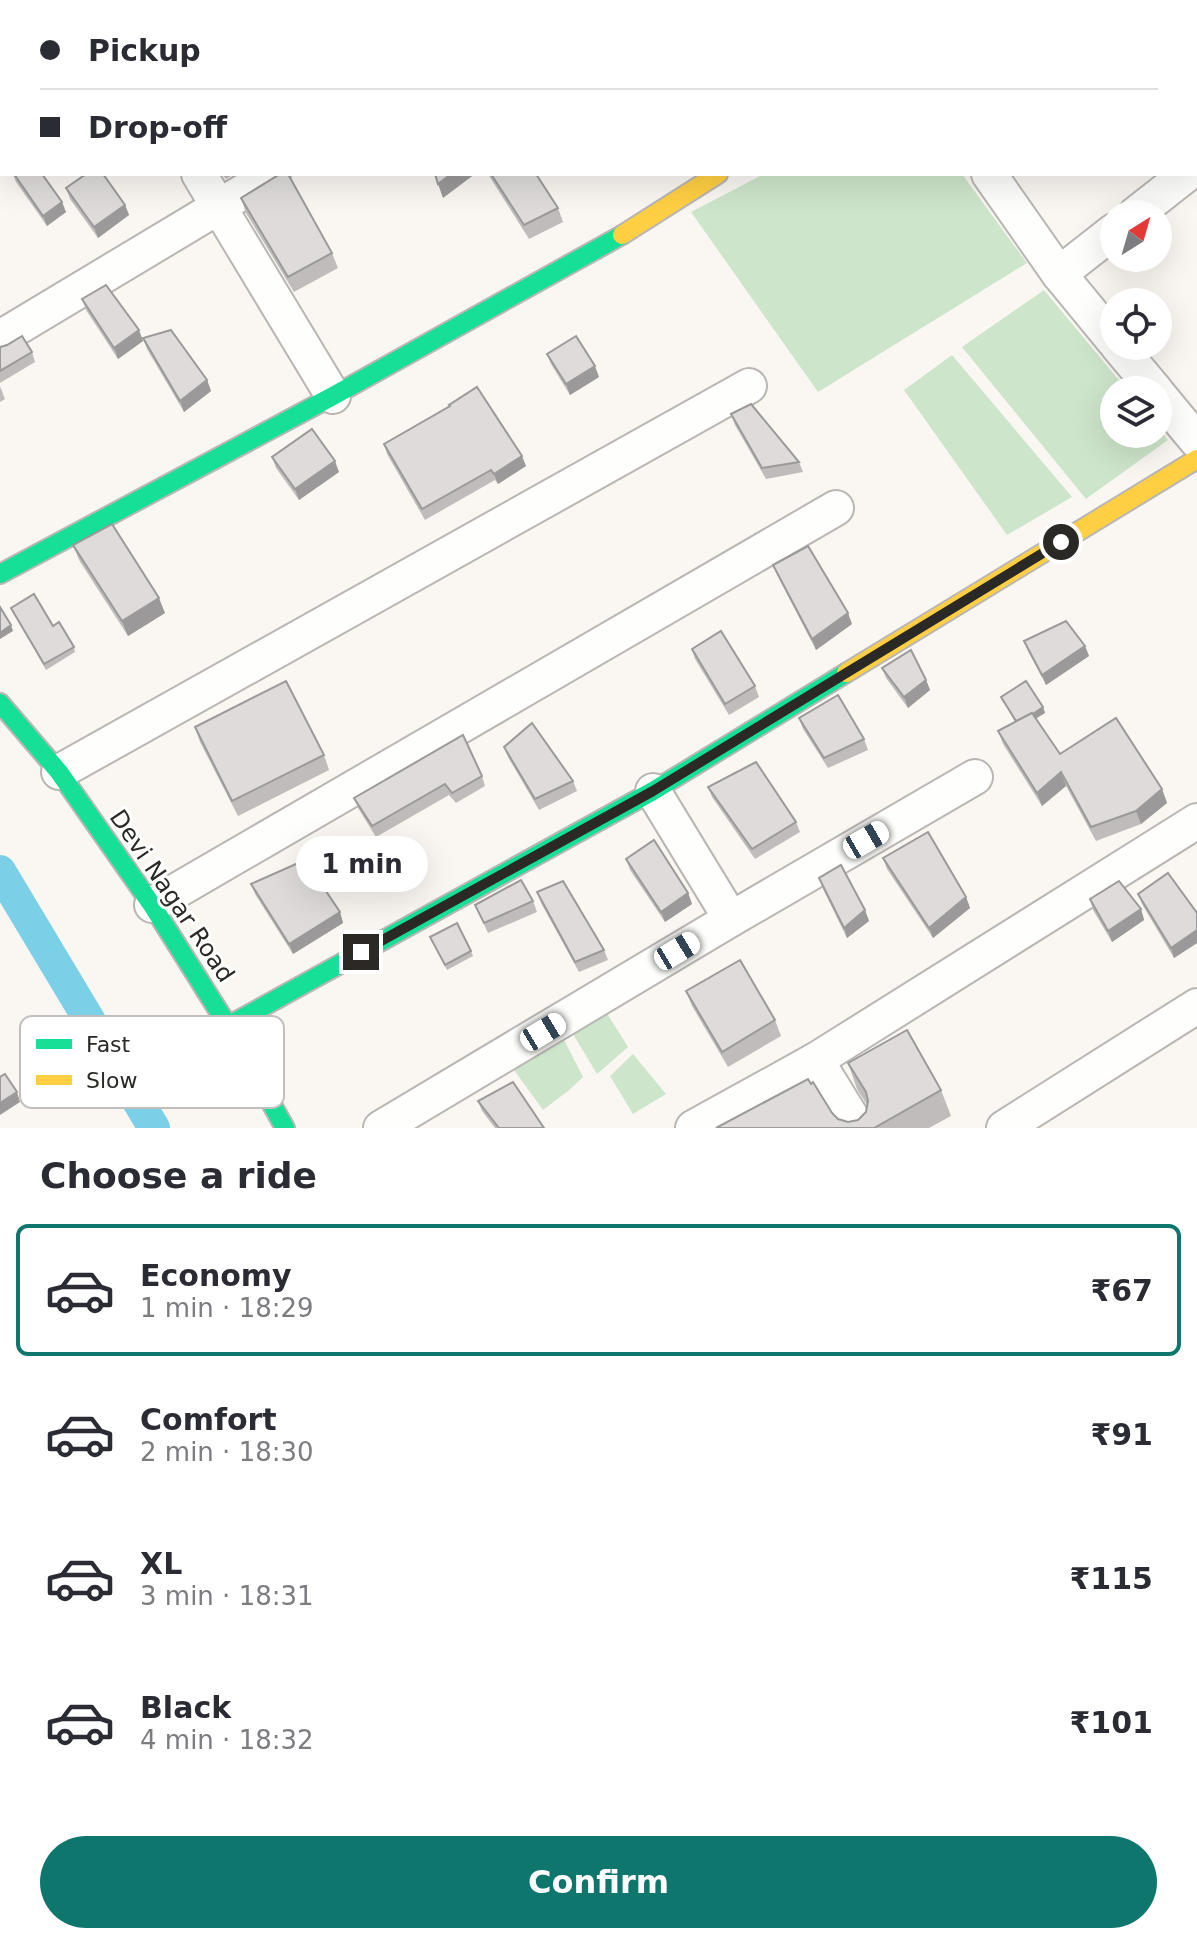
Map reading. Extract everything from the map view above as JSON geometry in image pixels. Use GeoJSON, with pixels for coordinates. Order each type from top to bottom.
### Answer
{"type":"FeatureCollection","features":[{"type":"Feature","properties":{"kind":"street"},"geometry":{"type":"LineString","coordinates":[[200,176],[333,396]]}},
{"type":"Feature","properties":{"kind":"street"},"geometry":{"type":"LineString","coordinates":[[0,338],[270,176]]}},
{"type":"Feature","properties":{"kind":"street"},"geometry":{"type":"LineString","coordinates":[[0,574],[333,396],[632,229],[715,176]]}},
{"type":"Feature","properties":{"kind":"street"},"geometry":{"type":"LineString","coordinates":[[990,176],[1059,274],[1100,324]]}},
{"type":"Feature","properties":{"kind":"street"},"geometry":{"type":"LineString","coordinates":[[1154,200],[1184,176]]}},
{"type":"Feature","properties":{"kind":"street"},"geometry":{"type":"LineString","coordinates":[[1059,274],[1100,242]]}},
{"type":"Feature","properties":{"kind":"street"},"geometry":{"type":"LineString","coordinates":[[1130,360],[1143,376]]}},
{"type":"Feature","properties":{"kind":"street"},"geometry":{"type":"LineString","coordinates":[[59,772],[749,386]]}},
{"type":"Feature","properties":{"kind":"street"},"geometry":{"type":"LineString","coordinates":[[1172,411],[1197,441]]}},
{"type":"Feature","properties":{"kind":"street"},"geometry":{"type":"LineString","coordinates":[[246,1016],[653,791],[1197,459]]}},
{"type":"Feature","properties":{"kind":"street"},"geometry":{"type":"LineString","coordinates":[[152,905],[836,508]]}},
{"type":"Feature","properties":{"kind":"street","name":"Devi Nagar Road"},"geometry":{"type":"LineString","coordinates":[[0,703],[59,772],[152,905],[222,1016]]}},
{"type":"Feature","properties":{"kind":"street"},"geometry":{"type":"LineString","coordinates":[[381,1128],[975,777]]}},
{"type":"Feature","properties":{"kind":"street"},"geometry":{"type":"LineString","coordinates":[[653,791],[731,919]]}},
{"type":"Feature","properties":{"kind":"street"},"geometry":{"type":"LineString","coordinates":[[693,1128],[816,1060],[1197,821]]}},
{"type":"Feature","properties":{"kind":"street"},"geometry":{"type":"LineString","coordinates":[[1004,1128],[1197,1006]]}},
{"type":"Feature","properties":{"kind":"street"},"geometry":{"type":"LineString","coordinates":[[816,1060],[858,1128]]}},
{"type":"Feature","properties":{"kind":"street","name":"Devi Nagar Road"},"geometry":{"type":"LineString","coordinates":[[274,1108],[285,1128]]}},
{"type":"Feature","properties":{"kind":"green space"},"geometry":{"type":"Polygon","coordinates":[[[760,176],[963,176],[1027,263],[818,392],[691,212],[760,176]]]}},
{"type":"Feature","properties":{"kind":"green space"},"geometry":{"type":"Polygon","coordinates":[[[1044,290],[1115,376],[1100,376],[1100,448],[1157,448],[1086,499],[962,347],[1044,290]]]}},
{"type":"Feature","properties":{"kind":"green space"},"geometry":{"type":"Polygon","coordinates":[[[952,355],[1072,497],[1007,535],[904,390],[952,355]]]}},
{"type":"Feature","properties":{"kind":"green space"},"geometry":{"type":"Polygon","coordinates":[[[603,1007],[628,1047],[597,1074],[570,1029],[603,1007]]]}},
{"type":"Feature","properties":{"kind":"green space"},"geometry":{"type":"Polygon","coordinates":[[[560,1032],[583,1077],[543,1110],[509,1063],[560,1032]]]}},
{"type":"Feature","properties":{"kind":"green space"},"geometry":{"type":"Polygon","coordinates":[[[633,1054],[666,1094],[633,1114],[610,1076],[633,1054]]]}},
{"type":"Feature","properties":{"kind":"building"},"geometry":{"type":"Polygon","coordinates":[[[15,176],[43,176],[62,202],[43,216],[15,176]]]}},
{"type":"Feature","properties":{"kind":"building"},"geometry":{"type":"Polygon","coordinates":[[[83,176],[104,176],[125,205],[94,227],[66,188],[83,176]]]}},
{"type":"Feature","properties":{"kind":"building"},"geometry":{"type":"Polygon","coordinates":[[[277,176],[289,176],[332,253],[288,277],[241,198],[277,176]]]}},
{"type":"Feature","properties":{"kind":"building"},"geometry":{"type":"Polygon","coordinates":[[[436,176],[448,176],[438,184],[436,176]]]}},
{"type":"Feature","properties":{"kind":"building"},"geometry":{"type":"Polygon","coordinates":[[[492,176],[537,176],[558,208],[524,225],[492,176]]]}},
{"type":"Feature","properties":{"kind":"building"},"geometry":{"type":"Polygon","coordinates":[[[106,285],[139,330],[114,348],[82,299],[106,285]]]}},
{"type":"Feature","properties":{"kind":"building"},"geometry":{"type":"Polygon","coordinates":[[[171,330],[207,380],[180,401],[143,338],[171,330]]]}},
{"type":"Feature","properties":{"kind":"building"},"geometry":{"type":"Polygon","coordinates":[[[22,336],[32,352],[0,371],[0,347],[22,336]]]}},
{"type":"Feature","properties":{"kind":"building"},"geometry":{"type":"Polygon","coordinates":[[[576,336],[595,366],[566,384],[547,354],[576,336]]]}},
{"type":"Feature","properties":{"kind":"building"},"geometry":{"type":"Polygon","coordinates":[[[477,387],[522,456],[494,474],[491,470],[422,509],[384,444],[477,387]]]}},
{"type":"Feature","properties":{"kind":"building"},"geometry":{"type":"Polygon","coordinates":[[[751,404],[799,462],[762,468],[731,414],[751,404]]]}},
{"type":"Feature","properties":{"kind":"building"},"geometry":{"type":"Polygon","coordinates":[[[312,429],[335,461],[295,489],[272,457],[312,429]]]}},
{"type":"Feature","properties":{"kind":"building"},"geometry":{"type":"Polygon","coordinates":[[[112,524],[159,598],[122,621],[73,545],[112,524]]]}},
{"type":"Feature","properties":{"kind":"building"},"geometry":{"type":"Polygon","coordinates":[[[808,546],[848,613],[812,639],[773,565],[808,546]]]}},
{"type":"Feature","properties":{"kind":"building"},"geometry":{"type":"Polygon","coordinates":[[[34,594],[53,626],[59,622],[74,647],[44,664],[11,608],[34,594]]]}},
{"type":"Feature","properties":{"kind":"building"},"geometry":{"type":"Polygon","coordinates":[[[0,607],[11,625],[0,633],[0,607]]]}},
{"type":"Feature","properties":{"kind":"building"},"geometry":{"type":"Polygon","coordinates":[[[1066,621],[1085,646],[1042,675],[1024,641],[1066,621]]]}},
{"type":"Feature","properties":{"kind":"building"},"geometry":{"type":"Polygon","coordinates":[[[721,631],[755,686],[725,704],[692,649],[721,631]]]}},
{"type":"Feature","properties":{"kind":"building"},"geometry":{"type":"Polygon","coordinates":[[[911,650],[926,680],[904,697],[882,668],[911,650]]]}},
{"type":"Feature","properties":{"kind":"building"},"geometry":{"type":"Polygon","coordinates":[[[286,681],[324,755],[232,801],[195,727],[286,681]]]}},
{"type":"Feature","properties":{"kind":"building"},"geometry":{"type":"Polygon","coordinates":[[[1026,681],[1043,707],[1016,721],[1001,697],[1026,681]]]}},
{"type":"Feature","properties":{"kind":"building"},"geometry":{"type":"Polygon","coordinates":[[[838,695],[864,739],[824,758],[799,718],[838,695]]]}},
{"type":"Feature","properties":{"kind":"building"},"geometry":{"type":"Polygon","coordinates":[[[1032,713],[1060,754],[1116,718],[1162,789],[1136,811],[1091,827],[1061,772],[1037,793],[998,731],[1032,713]]]}},
{"type":"Feature","properties":{"kind":"building"},"geometry":{"type":"Polygon","coordinates":[[[532,723],[573,781],[535,799],[504,747],[532,723]]]}},
{"type":"Feature","properties":{"kind":"building"},"geometry":{"type":"Polygon","coordinates":[[[463,735],[482,776],[452,793],[445,784],[372,826],[354,798],[463,735]]]}},
{"type":"Feature","properties":{"kind":"building"},"geometry":{"type":"Polygon","coordinates":[[[756,762],[796,822],[752,849],[708,787],[756,762]]]}},
{"type":"Feature","properties":{"kind":"building"},"geometry":{"type":"Polygon","coordinates":[[[928,832],[966,897],[929,928],[883,858],[928,832]]]}},
{"type":"Feature","properties":{"kind":"building"},"geometry":{"type":"Polygon","coordinates":[[[654,840],[688,893],[661,912],[626,859],[654,840]]]}},
{"type":"Feature","properties":{"kind":"building"},"geometry":{"type":"Polygon","coordinates":[[[305,860],[340,912],[289,944],[251,884],[305,860]]]}},
{"type":"Feature","properties":{"kind":"building"},"geometry":{"type":"Polygon","coordinates":[[[841,865],[865,910],[844,928],[819,878],[841,865]]]}},
{"type":"Feature","properties":{"kind":"building"},"geometry":{"type":"Polygon","coordinates":[[[1168,873],[1197,913],[1197,930],[1171,948],[1138,894],[1168,873]]]}},
{"type":"Feature","properties":{"kind":"building"},"geometry":{"type":"Polygon","coordinates":[[[521,880],[533,901],[484,923],[475,905],[521,880]]]}},
{"type":"Feature","properties":{"kind":"building"},"geometry":{"type":"Polygon","coordinates":[[[563,881],[604,950],[575,962],[537,892],[563,881]]]}},
{"type":"Feature","properties":{"kind":"building"},"geometry":{"type":"Polygon","coordinates":[[[1119,881],[1141,909],[1108,931],[1090,899],[1119,881]]]}},
{"type":"Feature","properties":{"kind":"building"},"geometry":{"type":"Polygon","coordinates":[[[457,923],[471,951],[445,965],[430,937],[457,923]]]}},
{"type":"Feature","properties":{"kind":"building"},"geometry":{"type":"Polygon","coordinates":[[[740,960],[775,1020],[722,1052],[686,991],[740,960]]]}},
{"type":"Feature","properties":{"kind":"building"},"geometry":{"type":"Polygon","coordinates":[[[907,1030],[941,1090],[874,1128],[716,1128],[808,1079],[838,1119],[848,1122],[858,1120],[866,1112],[868,1101],[866,1092],[848,1063],[907,1030]]]}},
{"type":"Feature","properties":{"kind":"building"},"geometry":{"type":"Polygon","coordinates":[[[5,1074],[17,1092],[0,1103],[0,1077],[5,1074]]]}},
{"type":"Feature","properties":{"kind":"building"},"geometry":{"type":"Polygon","coordinates":[[[513,1082],[544,1128],[499,1128],[478,1101],[513,1082]]]}},
{"type":"Feature","properties":{"kind":"waterway"},"geometry":{"type":"LineString","coordinates":[[0,871],[87,1016]]}},
{"type":"Feature","properties":{"kind":"waterway"},"geometry":{"type":"LineString","coordinates":[[142,1108],[154,1128]]}},
{"type":"Feature","properties":{"kind":"traffic: fast"},"geometry":{"type":"LineString","coordinates":[[0,574],[333,396],[622,235]]}},
{"type":"Feature","properties":{"kind":"traffic: fast"},"geometry":{"type":"LineString","coordinates":[[246,1016],[653,791],[846,673]]}},
{"type":"Feature","properties":{"kind":"traffic: fast"},"geometry":{"type":"LineString","coordinates":[[0,703],[59,772],[152,905],[222,1016]]}},
{"type":"Feature","properties":{"kind":"traffic: fast"},"geometry":{"type":"LineString","coordinates":[[274,1108],[285,1128]]}},
{"type":"Feature","properties":{"kind":"traffic: slow"},"geometry":{"type":"LineString","coordinates":[[622,235],[715,176]]}},
{"type":"Feature","properties":{"kind":"traffic: slow"},"geometry":{"type":"LineString","coordinates":[[846,673],[1197,459]]}},
{"type":"Feature","properties":{"kind":"route"},"geometry":{"type":"LineString","coordinates":[[361,952],[653,791],[1061,542]]}}]}
